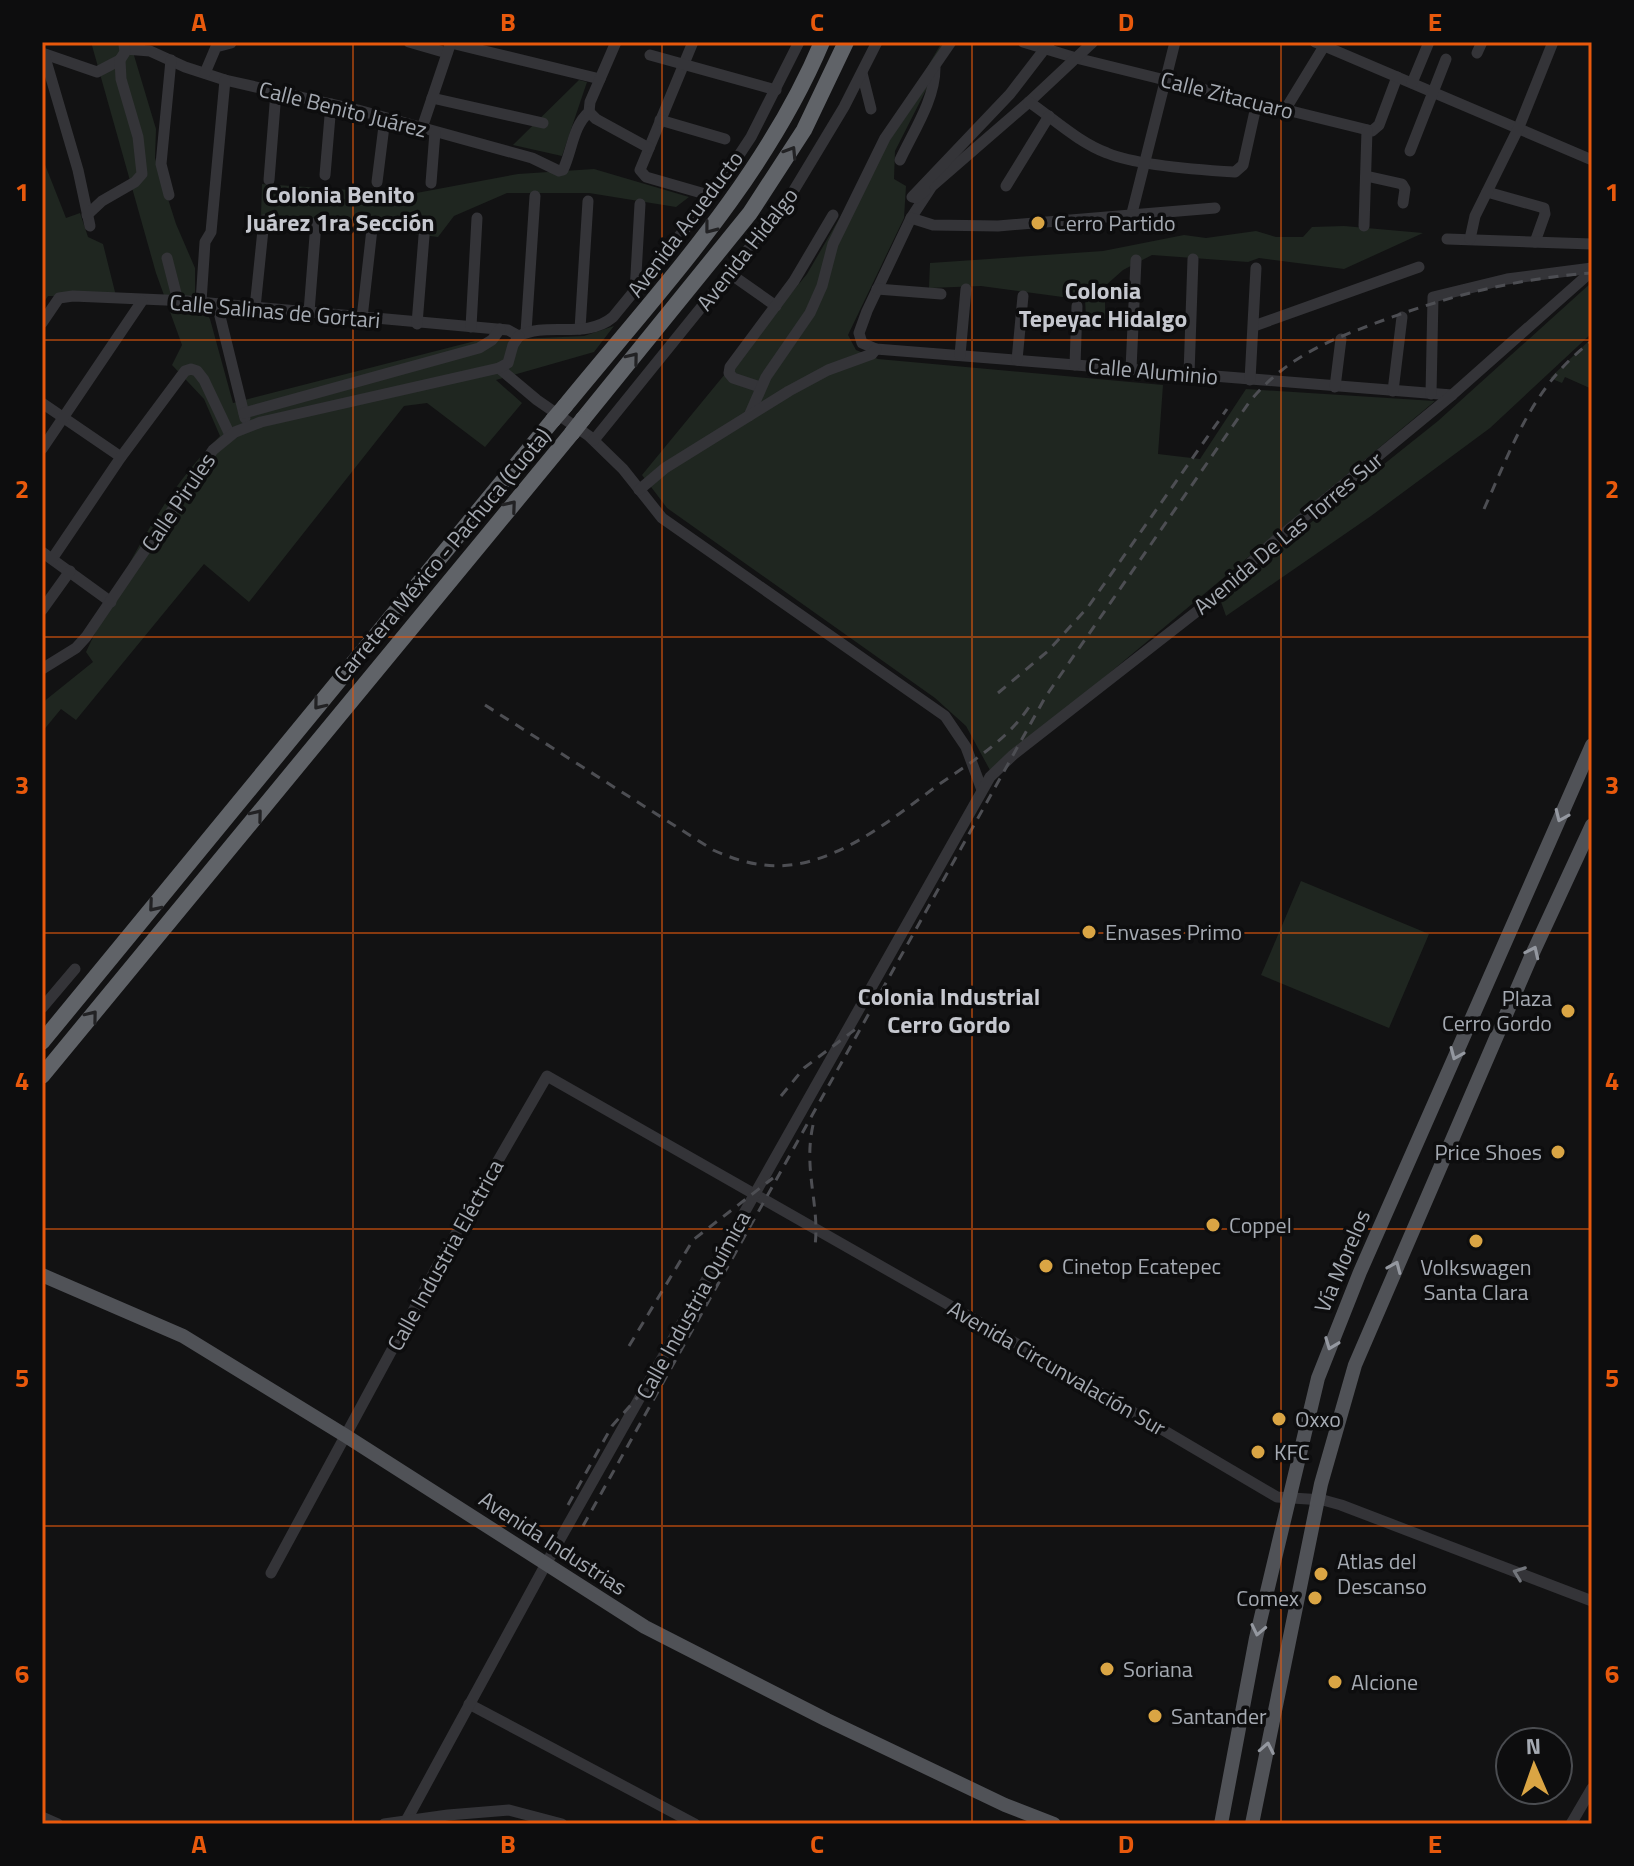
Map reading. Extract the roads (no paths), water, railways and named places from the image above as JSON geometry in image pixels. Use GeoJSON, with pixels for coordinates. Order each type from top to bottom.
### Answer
{"type":"FeatureCollection","features":[{"type":"Feature","properties":{"kind":"highway","name":"Carretera México - Pachuca (Cuota)"},"geometry":{"type":"LineString","coordinates":[[42,1042],[706,234],[746,180],[791,109],[822,42]]}},
{"type":"Feature","properties":{"kind":"highway","name":"Carretera México - Pachuca (Cuota)"},"geometry":{"type":"LineString","coordinates":[[42,1076],[750,213],[804,130],[846,42]]}},
{"type":"Feature","properties":{"kind":"main road","name":"Vía Morelos"},"geometry":{"type":"LineString","coordinates":[[1221,1824],[1256,1638],[1312,1399],[1338,1325],[1592,745]]}},
{"type":"Feature","properties":{"kind":"main road"},"geometry":{"type":"LineString","coordinates":[[1252,1824],[1318,1500],[1341,1407],[1364,1340],[1530,959],[1592,825]]}},
{"type":"Feature","properties":{"kind":"main road","name":"Avenida Industrias"},"geometry":{"type":"LineString","coordinates":[[42,1275],[183,1336],[346,1436],[610,1607],[704,1658],[991,1799],[1054,1824]]}},
{"type":"Feature","properties":{"kind":"street"},"geometry":{"type":"LineString","coordinates":[[409,42],[449,46],[600,79]]}},
{"type":"Feature","properties":{"kind":"street"},"geometry":{"type":"LineString","coordinates":[[616,42],[590,102],[589,112],[596,119],[649,148]]}},
{"type":"Feature","properties":{"kind":"street"},"geometry":{"type":"LineString","coordinates":[[693,42],[641,173],[712,196]]}},
{"type":"Feature","properties":{"kind":"street","name":"Avenida Acueducto"},"geometry":{"type":"LineString","coordinates":[[523,334],[580,329],[607,321],[635,292],[712,196],[751,137],[799,42]]}},
{"type":"Feature","properties":{"kind":"street","name":"Avenida Hidalgo"},"geometry":{"type":"LineString","coordinates":[[594,440],[788,200],[844,107],[877,42]]}},
{"type":"Feature","properties":{"kind":"street"},"geometry":{"type":"LineString","coordinates":[[749,416],[760,387],[810,313],[822,286],[833,244],[885,138],[951,42]]}},
{"type":"Feature","properties":{"kind":"street","name":"Calle Zitacuaro"},"geometry":{"type":"LineString","coordinates":[[1023,42],[1048,45],[1076,58],[1367,130]]}},
{"type":"Feature","properties":{"kind":"street"},"geometry":{"type":"LineString","coordinates":[[1048,45],[1010,94],[912,197],[916,198],[932,186],[1093,42]]}},
{"type":"Feature","properties":{"kind":"street"},"geometry":{"type":"LineString","coordinates":[[1132,213],[1175,42]]}},
{"type":"Feature","properties":{"kind":"street"},"geometry":{"type":"LineString","coordinates":[[1412,83],[1429,42]]}},
{"type":"Feature","properties":{"kind":"street"},"geometry":{"type":"LineString","coordinates":[[1470,239],[1472,224],[1519,127],[1553,42]]}},
{"type":"Feature","properties":{"kind":"street"},"geometry":{"type":"LineString","coordinates":[[205,73],[216,47],[231,43]]}},
{"type":"Feature","properties":{"kind":"street"},"geometry":{"type":"LineString","coordinates":[[1285,110],[1322,43],[1592,160]]}},
{"type":"Feature","properties":{"kind":"street"},"geometry":{"type":"LineString","coordinates":[[422,128],[449,46]]}},
{"type":"Feature","properties":{"kind":"street","name":"Calle Benito Juárez"},"geometry":{"type":"LineString","coordinates":[[123,50],[140,49],[225,80],[385,118],[532,158],[561,170],[570,154],[579,122],[589,112]]}},
{"type":"Feature","properties":{"kind":"street"},"geometry":{"type":"LineString","coordinates":[[43,54],[97,72],[123,50]]}},
{"type":"Feature","properties":{"kind":"street"},"geometry":{"type":"LineString","coordinates":[[43,54],[78,170],[89,221],[102,201],[140,178],[140,148],[124,93],[123,50]]}},
{"type":"Feature","properties":{"kind":"street"},"geometry":{"type":"LineString","coordinates":[[650,55],[776,90]]}},
{"type":"Feature","properties":{"kind":"street"},"geometry":{"type":"LineString","coordinates":[[1410,151],[1446,59]]}},
{"type":"Feature","properties":{"kind":"street"},"geometry":{"type":"LineString","coordinates":[[169,195],[161,164],[171,60]]}},
{"type":"Feature","properties":{"kind":"street"},"geometry":{"type":"LineString","coordinates":[[900,160],[930,97],[935,82],[935,67]]}},
{"type":"Feature","properties":{"kind":"street"},"geometry":{"type":"LineString","coordinates":[[862,72],[871,109]]}},
{"type":"Feature","properties":{"kind":"street"},"geometry":{"type":"LineString","coordinates":[[1364,226],[1367,130],[1378,128],[1397,77]]}},
{"type":"Feature","properties":{"kind":"street"},"geometry":{"type":"LineString","coordinates":[[201,302],[205,242],[211,232],[225,80]]}},
{"type":"Feature","properties":{"kind":"street"},"geometry":{"type":"LineString","coordinates":[[269,180],[276,92]]}},
{"type":"Feature","properties":{"kind":"street"},"geometry":{"type":"LineString","coordinates":[[432,98],[543,123]]}},
{"type":"Feature","properties":{"kind":"street"},"geometry":{"type":"LineString","coordinates":[[1029,102],[1102,151],[1145,162],[1230,172],[1241,168],[1257,102]]}},
{"type":"Feature","properties":{"kind":"street"},"geometry":{"type":"LineString","coordinates":[[325,175],[331,104]]}},
{"type":"Feature","properties":{"kind":"street"},"geometry":{"type":"LineString","coordinates":[[1006,186],[1049,116]]}},
{"type":"Feature","properties":{"kind":"street"},"geometry":{"type":"LineString","coordinates":[[377,182],[385,118]]}},
{"type":"Feature","properties":{"kind":"street"},"geometry":{"type":"LineString","coordinates":[[660,120],[725,139]]}},
{"type":"Feature","properties":{"kind":"street"},"geometry":{"type":"LineString","coordinates":[[431,183],[435,132]]}},
{"type":"Feature","properties":{"kind":"street"},"geometry":{"type":"LineString","coordinates":[[1366,176],[1402,184],[1405,189],[1403,203]]}},
{"type":"Feature","properties":{"kind":"street"},"geometry":{"type":"LineString","coordinates":[[932,186],[911,218],[877,289],[941,294]]}},
{"type":"Feature","properties":{"kind":"street"},"geometry":{"type":"LineString","coordinates":[[1487,192],[1544,208],[1545,214],[1535,242]]}},
{"type":"Feature","properties":{"kind":"street"},"geometry":{"type":"LineString","coordinates":[[535,196],[523,334],[513,345],[508,363],[499,368],[537,400],[594,440],[662,518],[945,716],[966,747],[982,790]]}},
{"type":"Feature","properties":{"kind":"street"},"geometry":{"type":"LineString","coordinates":[[580,329],[588,201]]}},
{"type":"Feature","properties":{"kind":"street"},"geometry":{"type":"LineString","coordinates":[[635,292],[640,204]]}},
{"type":"Feature","properties":{"kind":"street"},"geometry":{"type":"LineString","coordinates":[[911,218],[933,225],[998,226],[1215,208]]}},
{"type":"Feature","properties":{"kind":"street"},"geometry":{"type":"LineString","coordinates":[[760,387],[733,378],[729,373],[730,367],[794,281],[833,215]]}},
{"type":"Feature","properties":{"kind":"street"},"geometry":{"type":"LineString","coordinates":[[471,327],[477,218]]}},
{"type":"Feature","properties":{"kind":"street"},"geometry":{"type":"LineString","coordinates":[[255,308],[264,220]]}},
{"type":"Feature","properties":{"kind":"street"},"geometry":{"type":"LineString","coordinates":[[309,312],[316,223]]}},
{"type":"Feature","properties":{"kind":"street"},"geometry":{"type":"LineString","coordinates":[[362,318],[372,229]]}},
{"type":"Feature","properties":{"kind":"street"},"geometry":{"type":"LineString","coordinates":[[417,324],[424,236]]}},
{"type":"Feature","properties":{"kind":"street"},"geometry":{"type":"LineString","coordinates":[[1447,239],[1592,244]]}},
{"type":"Feature","properties":{"kind":"street"},"geometry":{"type":"LineString","coordinates":[[167,258],[178,301]]}},
{"type":"Feature","properties":{"kind":"street"},"geometry":{"type":"LineString","coordinates":[[1189,374],[1193,259]]}},
{"type":"Feature","properties":{"kind":"street"},"geometry":{"type":"LineString","coordinates":[[1131,369],[1136,260]]}},
{"type":"Feature","properties":{"kind":"street"},"geometry":{"type":"LineString","coordinates":[[1254,326],[1419,267]]}},
{"type":"Feature","properties":{"kind":"street"},"geometry":{"type":"LineString","coordinates":[[1250,380],[1256,268]]}},
{"type":"Feature","properties":{"kind":"street"},"geometry":{"type":"LineString","coordinates":[[1431,394],[1433,297],[1507,279],[1592,269]]}},
{"type":"Feature","properties":{"kind":"street","name":"Avenida De Las Torres Sur"},"geometry":{"type":"LineString","coordinates":[[982,790],[1009,758],[1177,627],[1270,545],[1452,395],[1592,269]]}},
{"type":"Feature","properties":{"kind":"street"},"geometry":{"type":"LineString","coordinates":[[729,273],[776,306]]}},
{"type":"Feature","properties":{"kind":"street","name":"Calle Aluminio"},"geometry":{"type":"LineString","coordinates":[[877,289],[861,323],[859,338],[866,346],[876,349],[1452,395]]}},
{"type":"Feature","properties":{"kind":"street"},"geometry":{"type":"LineString","coordinates":[[960,355],[966,289]]}},
{"type":"Feature","properties":{"kind":"street"},"geometry":{"type":"LineString","coordinates":[[1017,360],[1023,296]]}},
{"type":"Feature","properties":{"kind":"street","name":"Calle Salinas de Gortari"},"geometry":{"type":"LineString","coordinates":[[42,323],[62,297],[201,302],[417,324],[500,329],[523,334]]}},
{"type":"Feature","properties":{"kind":"street"},"geometry":{"type":"LineString","coordinates":[[42,449],[142,301]]}},
{"type":"Feature","properties":{"kind":"street"},"geometry":{"type":"LineString","coordinates":[[217,304],[247,426]]}},
{"type":"Feature","properties":{"kind":"street"},"geometry":{"type":"LineString","coordinates":[[1075,365],[1077,306]]}},
{"type":"Feature","properties":{"kind":"street"},"geometry":{"type":"LineString","coordinates":[[1393,391],[1402,317]]}},
{"type":"Feature","properties":{"kind":"street"},"geometry":{"type":"LineString","coordinates":[[244,413],[479,348],[492,340],[500,329]]}},
{"type":"Feature","properties":{"kind":"street"},"geometry":{"type":"LineString","coordinates":[[1335,387],[1341,339]]}},
{"type":"Feature","properties":{"kind":"street"},"geometry":{"type":"LineString","coordinates":[[639,490],[665,468],[749,416],[828,370],[872,354],[876,349]]}},
{"type":"Feature","properties":{"kind":"street"},"geometry":{"type":"LineString","coordinates":[[414,365],[417,387]]}},
{"type":"Feature","properties":{"kind":"street","name":"Calle Pirules"},"geometry":{"type":"LineString","coordinates":[[42,669],[81,643],[185,489],[213,450],[230,435],[247,426],[499,368]]}},
{"type":"Feature","properties":{"kind":"street"},"geometry":{"type":"LineString","coordinates":[[111,602],[47,555],[185,371],[191,369],[201,375],[230,435]]}},
{"type":"Feature","properties":{"kind":"street"},"geometry":{"type":"LineString","coordinates":[[42,403],[121,457]]}},
{"type":"Feature","properties":{"kind":"street"},"geometry":{"type":"LineString","coordinates":[[42,610],[70,571]]}},
{"type":"Feature","properties":{"kind":"street","name":"Calle Industria Química"},"geometry":{"type":"LineString","coordinates":[[406,1821],[546,1564],[982,790]]}},
{"type":"Feature","properties":{"kind":"street"},"geometry":{"type":"LineString","coordinates":[[42,1008],[75,969]]}},
{"type":"Feature","properties":{"kind":"street","name":"Avenida Circunvalación Sur"},"geometry":{"type":"LineString","coordinates":[[547,1076],[1277,1497],[1341,1505],[1592,1601]]}},
{"type":"Feature","properties":{"kind":"street","name":"Calle Industria Eléctrica"},"geometry":{"type":"LineString","coordinates":[[271,1573],[439,1263],[547,1076]]}},
{"type":"Feature","properties":{"kind":"street"},"geometry":{"type":"LineString","coordinates":[[469,1704],[695,1824]]}},
{"type":"Feature","properties":{"kind":"street"},"geometry":{"type":"LineString","coordinates":[[1571,1824],[1592,1788]]}},
{"type":"Feature","properties":{"kind":"street"},"geometry":{"type":"LineString","coordinates":[[384,1824],[509,1810],[562,1824]]}},
{"type":"Feature","properties":{"kind":"street"},"geometry":{"type":"LineString","coordinates":[[42,1817],[58,1824]]}},
{"type":"Feature","properties":{"kind":"railway"},"geometry":{"type":"LineString","coordinates":[[583,1526],[1046,696],[1250,401],[1295,360],[1364,327],[1486,289],[1592,273]]}},
{"type":"Feature","properties":{"kind":"railway"},"geometry":{"type":"LineString","coordinates":[[1484,509],[1515,439],[1540,397],[1554,377],[1592,341]]}},
{"type":"Feature","properties":{"kind":"railway"},"geometry":{"type":"LineString","coordinates":[[998,693],[1048,651],[1088,607],[1227,409]]}},
{"type":"Feature","properties":{"kind":"railway"},"geometry":{"type":"LineString","coordinates":[[485,705],[713,850],[746,862],[779,866],[822,857],[858,841],[989,749],[1029,707]]}},
{"type":"Feature","properties":{"kind":"railway"},"geometry":{"type":"LineString","coordinates":[[781,1096],[804,1068],[857,1028]]}},
{"type":"Feature","properties":{"kind":"railway"},"geometry":{"type":"LineString","coordinates":[[813,1125],[810,1157],[815,1246]]}},
{"type":"Feature","properties":{"kind":"railway"},"geometry":{"type":"LineString","coordinates":[[629,1346],[693,1240],[773,1178]]}},
{"type":"Feature","properties":{"kind":"railway"},"geometry":{"type":"LineString","coordinates":[[568,1505],[612,1426],[661,1371]]}},
{"type":"Feature","properties":{"kind":"place","name":"Cerro Partido"},"geometry":{"type":"Point","coordinates":[1038,223]}},
{"type":"Feature","properties":{"kind":"place","name":"Envases Primo"},"geometry":{"type":"Point","coordinates":[1089,932]}},
{"type":"Feature","properties":{"kind":"place","name":"Plaza Cerro Gordo"},"geometry":{"type":"Point","coordinates":[1568,1011]}},
{"type":"Feature","properties":{"kind":"place","name":"Price Shoes"},"geometry":{"type":"Point","coordinates":[1558,1152]}},
{"type":"Feature","properties":{"kind":"place","name":"Coppel"},"geometry":{"type":"Point","coordinates":[1213,1225]}},
{"type":"Feature","properties":{"kind":"place","name":"Volkswagen Santa Clara"},"geometry":{"type":"Point","coordinates":[1476,1241]}},
{"type":"Feature","properties":{"kind":"place","name":"Cinetop Ecatepec"},"geometry":{"type":"Point","coordinates":[1046,1266]}},
{"type":"Feature","properties":{"kind":"place","name":"Oxxo"},"geometry":{"type":"Point","coordinates":[1279,1419]}},
{"type":"Feature","properties":{"kind":"place","name":"KFC"},"geometry":{"type":"Point","coordinates":[1258,1452]}},
{"type":"Feature","properties":{"kind":"place","name":"Atlas del Descanso"},"geometry":{"type":"Point","coordinates":[1321,1574]}},
{"type":"Feature","properties":{"kind":"place","name":"Comex"},"geometry":{"type":"Point","coordinates":[1315,1598]}},
{"type":"Feature","properties":{"kind":"place","name":"Soriana"},"geometry":{"type":"Point","coordinates":[1107,1669]}},
{"type":"Feature","properties":{"kind":"place","name":"Alcione"},"geometry":{"type":"Point","coordinates":[1335,1682]}},
{"type":"Feature","properties":{"kind":"place","name":"Santander"},"geometry":{"type":"Point","coordinates":[1155,1716]}},
{"type":"Feature","properties":{"kind":"district","name":"Colonia Benito Juárez 1ra Sección"},"geometry":{"type":"Point","coordinates":[340,208]}},
{"type":"Feature","properties":{"kind":"district","name":"Colonia Tepeyac Hidalgo"},"geometry":{"type":"Point","coordinates":[1103,304]}},
{"type":"Feature","properties":{"kind":"district","name":"Colonia Industrial Cerro Gordo"},"geometry":{"type":"Point","coordinates":[949,1010]}}]}
